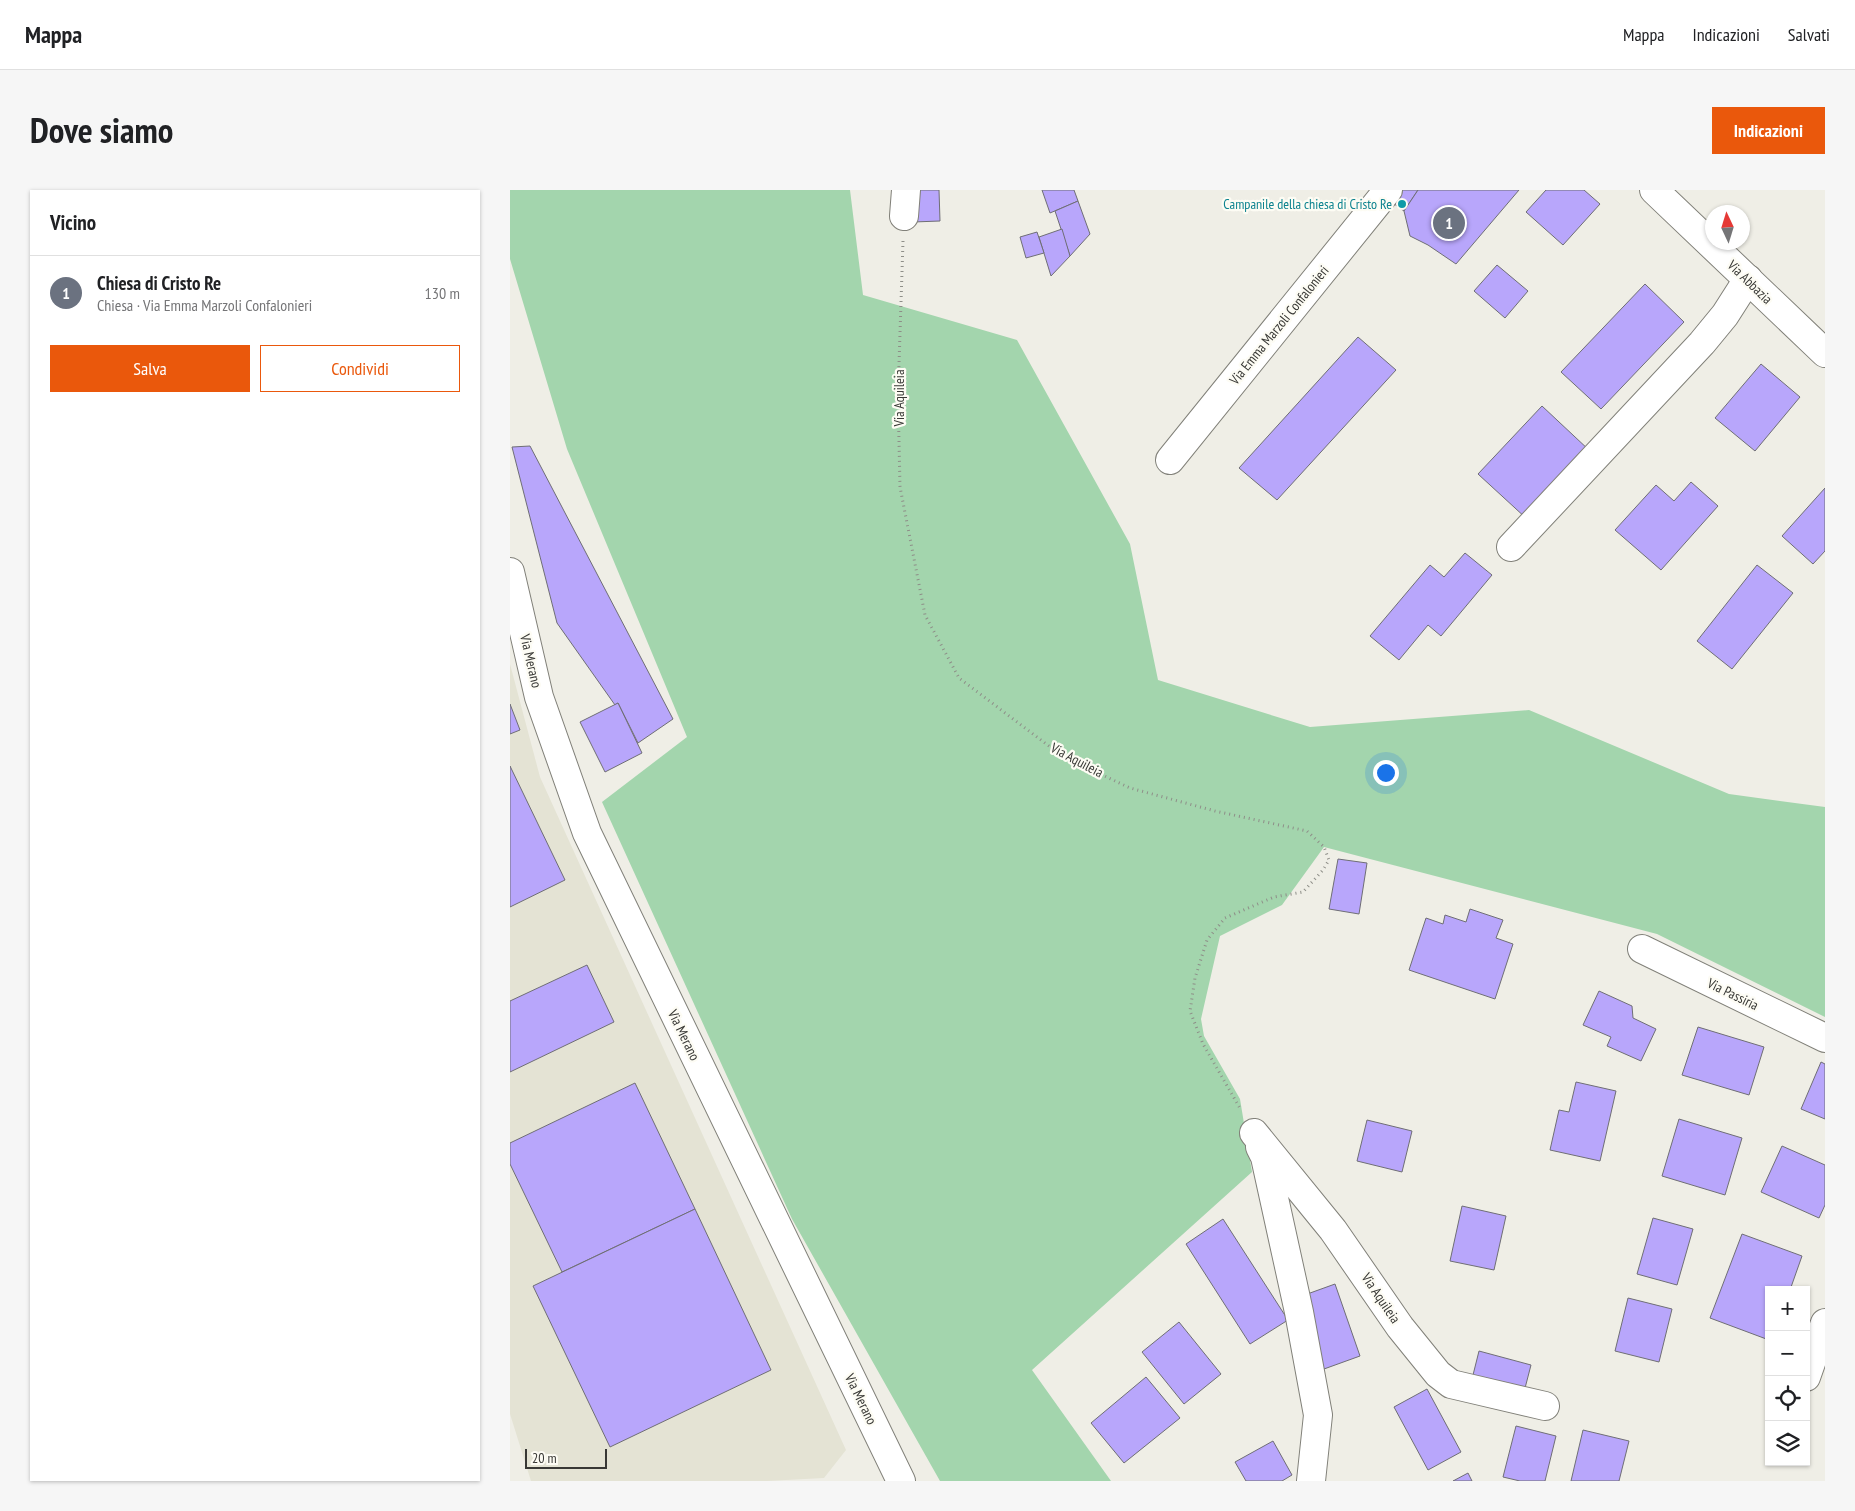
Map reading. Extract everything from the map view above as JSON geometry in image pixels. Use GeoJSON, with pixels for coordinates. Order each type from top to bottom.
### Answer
{"type":"FeatureCollection","features":[{"type":"Feature","properties":{"kind":"street","name":"Via Abbazia"},"geometry":{"type":"LineString","coordinates":[[1654,190],[1825,353]]}},
{"type":"Feature","properties":{"kind":"street","name":"Via Emma Marzoli Confalonieri"},"geometry":{"type":"LineString","coordinates":[[1170,460],[1378,194]]}},
{"type":"Feature","properties":{"kind":"street"},"geometry":{"type":"LineString","coordinates":[[1511,547],[1702,344],[1725,315],[1748,279]]}},
{"type":"Feature","properties":{"kind":"street","name":"Via Merano"},"geometry":{"type":"LineString","coordinates":[[510,572],[539,697],[587,833],[901,1481]]}},
{"type":"Feature","properties":{"kind":"street","name":"Via Passiria"},"geometry":{"type":"LineString","coordinates":[[1642,950],[1825,1038]]}},
{"type":"Feature","properties":{"kind":"street"},"geometry":{"type":"LineString","coordinates":[[1254,1133],[1265,1157],[1299,1312],[1318,1415],[1311,1481]]}},
{"type":"Feature","properties":{"kind":"street","name":"Via Aquileia"},"geometry":{"type":"LineString","coordinates":[[1254,1133],[1334,1230],[1400,1327],[1438,1374],[1451,1384],[1545,1406]]}},
{"type":"Feature","properties":{"kind":"street"},"geometry":{"type":"LineString","coordinates":[[1806,1376],[1825,1323]]}},
{"type":"Feature","properties":{"kind":"path","name":"Via Aquileia"},"geometry":{"type":"LineString","coordinates":[[905,203],[898,395],[900,487],[925,615],[959,678],[1062,756],[1130,788],[1215,811],[1306,831],[1324,846],[1328,860],[1303,892],[1274,897],[1225,918],[1207,940],[1195,978],[1190,1011],[1203,1044],[1254,1133]]}},
{"type":"Feature","properties":{"kind":"shaded area"},"geometry":{"type":"Polygon","coordinates":[[[510,664],[540,777],[846,1450],[824,1478],[767,1481],[531,1481],[510,1414],[510,664]]]}},
{"type":"Feature","properties":{"kind":"green space"},"geometry":{"type":"Polygon","coordinates":[[[510,190],[850,190],[863,295],[1017,340],[1130,544],[1158,680],[1310,727],[1529,710],[1729,794],[1825,807],[1825,1017],[1657,934],[1324,847],[1282,905],[1220,936],[1201,1019],[1204,1036],[1240,1099],[1252,1172],[1032,1370],[1111,1481],[940,1481],[792,1219],[602,802],[687,737],[567,449],[510,259],[510,190]]]}},
{"type":"Feature","properties":{"kind":"building"},"geometry":{"type":"Polygon","coordinates":[[[913,190],[939,190],[940,221],[913,222],[913,190]]]}},
{"type":"Feature","properties":{"kind":"building"},"geometry":{"type":"Polygon","coordinates":[[[1042,190],[1074,190],[1078,201],[1050,213],[1042,190]]]}},
{"type":"Feature","properties":{"kind":"building","name":"Campanile della chiesa di Cristo Re"},"geometry":{"type":"Polygon","coordinates":[[[1392,190],[1418,190],[1404,211],[1386,198],[1392,190]]]}},
{"type":"Feature","properties":{"kind":"building"},"geometry":{"type":"Polygon","coordinates":[[[1418,190],[1519,190],[1456,264],[1428,245],[1410,236],[1404,211],[1418,190]]]}},
{"type":"Feature","properties":{"kind":"building"},"geometry":{"type":"Polygon","coordinates":[[[1546,190],[1584,190],[1600,204],[1563,245],[1526,212],[1546,190]]]}},
{"type":"Feature","properties":{"kind":"building"},"geometry":{"type":"Polygon","coordinates":[[[1078,201],[1090,234],[1070,256],[1055,211],[1078,201]]]}},
{"type":"Feature","properties":{"kind":"building"},"geometry":{"type":"Polygon","coordinates":[[[1062,229],[1070,256],[1051,276],[1039,237],[1062,229]]]}},
{"type":"Feature","properties":{"kind":"building"},"geometry":{"type":"Polygon","coordinates":[[[1037,232],[1044,253],[1026,258],[1020,237],[1037,232]]]}},
{"type":"Feature","properties":{"kind":"building"},"geometry":{"type":"Polygon","coordinates":[[[1497,265],[1528,291],[1505,318],[1474,291],[1497,265]]]}},
{"type":"Feature","properties":{"kind":"building"},"geometry":{"type":"Polygon","coordinates":[[[1645,284],[1684,322],[1601,409],[1561,372],[1645,284]]]}},
{"type":"Feature","properties":{"kind":"building"},"geometry":{"type":"Polygon","coordinates":[[[1358,337],[1396,370],[1277,500],[1239,468],[1358,337]]]}},
{"type":"Feature","properties":{"kind":"building"},"geometry":{"type":"Polygon","coordinates":[[[1761,364],[1800,397],[1755,451],[1715,418],[1761,364]]]}},
{"type":"Feature","properties":{"kind":"building"},"geometry":{"type":"Polygon","coordinates":[[[1542,406],[1590,451],[1527,519],[1478,474],[1542,406]]]}},
{"type":"Feature","properties":{"kind":"building"},"geometry":{"type":"Polygon","coordinates":[[[530,446],[673,719],[638,743],[618,703],[615,705],[557,623],[512,447],[530,446]]]}},
{"type":"Feature","properties":{"kind":"building"},"geometry":{"type":"Polygon","coordinates":[[[1691,482],[1718,506],[1661,570],[1615,530],[1656,485],[1674,501],[1691,482]]]}},
{"type":"Feature","properties":{"kind":"building"},"geometry":{"type":"Polygon","coordinates":[[[1825,488],[1825,551],[1813,564],[1782,536],[1825,488]]]}},
{"type":"Feature","properties":{"kind":"building"},"geometry":{"type":"Polygon","coordinates":[[[1465,553],[1492,575],[1441,636],[1428,625],[1399,660],[1370,636],[1430,565],[1444,577],[1465,553]]]}},
{"type":"Feature","properties":{"kind":"building"},"geometry":{"type":"Polygon","coordinates":[[[1757,565],[1793,593],[1732,669],[1697,641],[1757,565]]]}},
{"type":"Feature","properties":{"kind":"building"},"geometry":{"type":"Polygon","coordinates":[[[618,703],[642,753],[605,772],[580,722],[618,703]]]}},
{"type":"Feature","properties":{"kind":"building"},"geometry":{"type":"Polygon","coordinates":[[[510,704],[520,730],[510,734],[510,704]]]}},
{"type":"Feature","properties":{"kind":"building"},"geometry":{"type":"Polygon","coordinates":[[[510,766],[565,880],[510,907],[510,766]]]}},
{"type":"Feature","properties":{"kind":"building"},"geometry":{"type":"Polygon","coordinates":[[[1338,859],[1367,863],[1359,914],[1329,909],[1338,859]]]}},
{"type":"Feature","properties":{"kind":"building"},"geometry":{"type":"Polygon","coordinates":[[[1470,909],[1503,920],[1496,938],[1513,944],[1495,999],[1409,970],[1426,918],[1443,924],[1445,915],[1466,922],[1470,909]]]}},
{"type":"Feature","properties":{"kind":"building"},"geometry":{"type":"Polygon","coordinates":[[[587,965],[614,1022],[510,1072],[510,1001],[587,965]]]}},
{"type":"Feature","properties":{"kind":"building"},"geometry":{"type":"Polygon","coordinates":[[[1599,991],[1632,1006],[1633,1018],[1656,1029],[1641,1061],[1607,1046],[1611,1037],[1583,1025],[1599,991]]]}},
{"type":"Feature","properties":{"kind":"building"},"geometry":{"type":"Polygon","coordinates":[[[1698,1027],[1764,1047],[1749,1095],[1682,1075],[1698,1027]]]}},
{"type":"Feature","properties":{"kind":"building"},"geometry":{"type":"Polygon","coordinates":[[[1821,1062],[1825,1064],[1825,1119],[1801,1109],[1821,1062]]]}},
{"type":"Feature","properties":{"kind":"building"},"geometry":{"type":"Polygon","coordinates":[[[1576,1082],[1616,1091],[1600,1161],[1550,1150],[1559,1110],[1569,1112],[1576,1082]]]}},
{"type":"Feature","properties":{"kind":"building"},"geometry":{"type":"Polygon","coordinates":[[[635,1083],[695,1209],[562,1272],[510,1164],[510,1143],[635,1083]]]}},
{"type":"Feature","properties":{"kind":"building"},"geometry":{"type":"Polygon","coordinates":[[[1679,1119],[1742,1138],[1725,1195],[1662,1176],[1679,1119]]]}},
{"type":"Feature","properties":{"kind":"building"},"geometry":{"type":"Polygon","coordinates":[[[1367,1120],[1412,1131],[1402,1172],[1357,1161],[1367,1120]]]}},
{"type":"Feature","properties":{"kind":"building"},"geometry":{"type":"Polygon","coordinates":[[[1782,1146],[1825,1165],[1825,1205],[1819,1218],[1761,1192],[1782,1146]]]}},
{"type":"Feature","properties":{"kind":"building"},"geometry":{"type":"Polygon","coordinates":[[[1462,1206],[1506,1216],[1494,1270],[1450,1261],[1462,1206]]]}},
{"type":"Feature","properties":{"kind":"building"},"geometry":{"type":"Polygon","coordinates":[[[695,1209],[771,1370],[610,1447],[533,1286],[695,1209]]]}},
{"type":"Feature","properties":{"kind":"building"},"geometry":{"type":"Polygon","coordinates":[[[1653,1218],[1693,1229],[1677,1285],[1637,1274],[1653,1218]]]}},
{"type":"Feature","properties":{"kind":"building"},"geometry":{"type":"Polygon","coordinates":[[[1223,1219],[1288,1320],[1250,1344],[1186,1244],[1223,1219]]]}},
{"type":"Feature","properties":{"kind":"building"},"geometry":{"type":"Polygon","coordinates":[[[1742,1234],[1802,1256],[1791,1286],[1765,1286],[1765,1339],[1710,1318],[1742,1234]]]}},
{"type":"Feature","properties":{"kind":"building"},"geometry":{"type":"Polygon","coordinates":[[[1335,1284],[1360,1356],[1324,1369],[1299,1297],[1335,1284]]]}},
{"type":"Feature","properties":{"kind":"building"},"geometry":{"type":"Polygon","coordinates":[[[1628,1298],[1672,1309],[1659,1362],[1615,1351],[1628,1298]]]}},
{"type":"Feature","properties":{"kind":"building"},"geometry":{"type":"Polygon","coordinates":[[[1179,1322],[1221,1374],[1184,1404],[1142,1352],[1179,1322]]]}},
{"type":"Feature","properties":{"kind":"building"},"geometry":{"type":"Polygon","coordinates":[[[1479,1351],[1531,1365],[1524,1392],[1472,1379],[1479,1351]]]}},
{"type":"Feature","properties":{"kind":"building"},"geometry":{"type":"Polygon","coordinates":[[[1146,1377],[1180,1418],[1124,1463],[1091,1423],[1146,1377]]]}},
{"type":"Feature","properties":{"kind":"building"},"geometry":{"type":"Polygon","coordinates":[[[1427,1389],[1461,1452],[1428,1470],[1394,1407],[1427,1389]]]}},
{"type":"Feature","properties":{"kind":"building"},"geometry":{"type":"Polygon","coordinates":[[[1516,1426],[1556,1436],[1545,1481],[1520,1481],[1503,1477],[1516,1426]]]}},
{"type":"Feature","properties":{"kind":"building"},"geometry":{"type":"Polygon","coordinates":[[[1583,1430],[1629,1441],[1619,1481],[1571,1481],[1583,1430]]]}},
{"type":"Feature","properties":{"kind":"building"},"geometry":{"type":"Polygon","coordinates":[[[1273,1441],[1292,1475],[1282,1481],[1246,1481],[1235,1462],[1273,1441]]]}},
{"type":"Feature","properties":{"kind":"building"},"geometry":{"type":"Polygon","coordinates":[[[1468,1473],[1472,1481],[1453,1481],[1468,1473]]]}},
{"type":"Feature","properties":{"kind":"place","name":"Campanile della chiesa di Cristo Re"},"geometry":{"type":"Point","coordinates":[1402,204]}},
{"type":"Feature","properties":{"kind":"place","name":"Chiesa di Cristo Re"},"geometry":{"type":"Point","coordinates":[1449,223]}}]}
